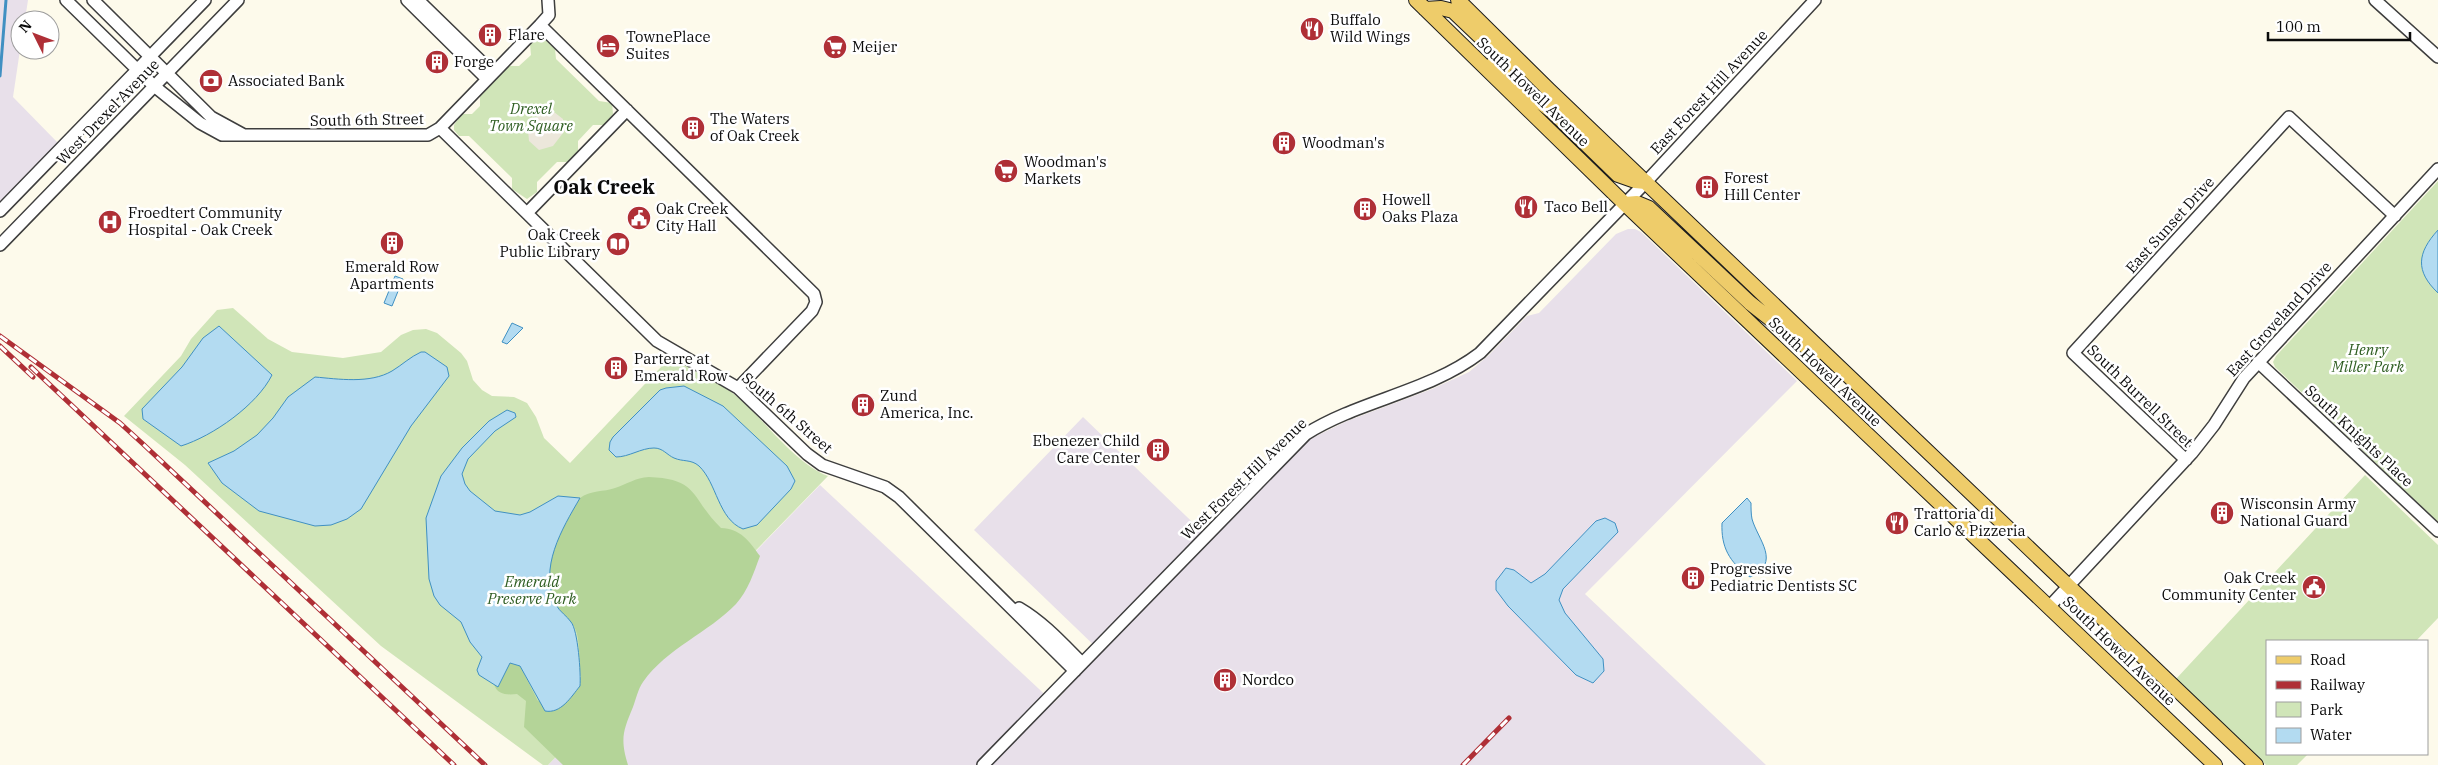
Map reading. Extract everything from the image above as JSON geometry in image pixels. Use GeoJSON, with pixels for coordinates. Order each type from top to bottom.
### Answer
{"type":"FeatureCollection","features":[{"type":"Feature","properties":{"kind":"main road","name":"South Howell Avenue"},"geometry":{"type":"LineString","coordinates":[[1458,0],[1549,90],[2256,765]]}},
{"type":"Feature","properties":{"kind":"main road","name":"South Howell Avenue"},"geometry":{"type":"LineString","coordinates":[[1420,5],[1625,204],[2215,765]]}},
{"type":"Feature","properties":{"kind":"main road"},"geometry":{"type":"LineString","coordinates":[[1420,5],[1452,11],[1496,51],[1549,90]]}},
{"type":"Feature","properties":{"kind":"main road"},"geometry":{"type":"LineString","coordinates":[[1456,40],[1523,87],[1553,112],[1618,174],[1635,181],[1646,182]]}},
{"type":"Feature","properties":{"kind":"main road"},"geometry":{"type":"LineString","coordinates":[[1625,204],[1638,203],[1649,208],[1750,304],[1856,384]]}},
{"type":"Feature","properties":{"kind":"street","name":"South 6th Street"},"geometry":{"type":"LineString","coordinates":[[66,0],[154,86],[210,130],[222,135],[428,135],[440,128],[657,341],[738,388],[807,454],[822,465],[885,487],[898,497],[1002,598],[1032,616],[1078,667]]}},
{"type":"Feature","properties":{"kind":"street"},"geometry":{"type":"LineString","coordinates":[[93,0],[211,116],[245,136]]}},
{"type":"Feature","properties":{"kind":"street","name":"West Drexel Avenue"},"geometry":{"type":"LineString","coordinates":[[0,211],[205,0]]}},
{"type":"Feature","properties":{"kind":"street","name":"West Drexel Avenue"},"geometry":{"type":"LineString","coordinates":[[0,245],[238,0]]}},
{"type":"Feature","properties":{"kind":"street"},"geometry":{"type":"LineString","coordinates":[[407,0],[490,76]]}},
{"type":"Feature","properties":{"kind":"street"},"geometry":{"type":"LineString","coordinates":[[418,0],[490,76]]}},
{"type":"Feature","properties":{"kind":"street"},"geometry":{"type":"LineString","coordinates":[[440,128],[540,25],[548,15],[548,0]]}},
{"type":"Feature","properties":{"kind":"street","name":"East Forest Hill Avenue"},"geometry":{"type":"LineString","coordinates":[[1625,204],[1815,0]]}},
{"type":"Feature","properties":{"kind":"street"},"geometry":{"type":"LineString","coordinates":[[2375,0],[2438,57]]}},
{"type":"Feature","properties":{"kind":"street"},"geometry":{"type":"LineString","coordinates":[[540,25],[814,294],[816,302],[812,311],[738,388]]}},
{"type":"Feature","properties":{"kind":"street"},"geometry":{"type":"LineString","coordinates":[[527,213],[627,110]]}},
{"type":"Feature","properties":{"kind":"street","name":"East Sunset Drive"},"geometry":{"type":"LineString","coordinates":[[2073,352],[2289,117],[2395,216]]}},
{"type":"Feature","properties":{"kind":"street","name":"East Groveland Drive"},"geometry":{"type":"LineString","coordinates":[[2050,607],[2186,460],[2214,425],[2238,386],[2258,362],[2438,169]]}},
{"type":"Feature","properties":{"kind":"street","name":"West Forest Hill Avenue"},"geometry":{"type":"LineString","coordinates":[[983,765],[1306,434],[1327,421],[1450,372],[1468,362],[1480,353],[1625,204]]}},
{"type":"Feature","properties":{"kind":"street","name":"South Burrell Street"},"geometry":{"type":"LineString","coordinates":[[2073,352],[2186,460]]}},
{"type":"Feature","properties":{"kind":"street","name":"South Knights Place"},"geometry":{"type":"LineString","coordinates":[[2258,362],[2438,532]]}},
{"type":"Feature","properties":{"kind":"shaded area"},"geometry":{"type":"Polygon","coordinates":[[[0,0],[28,0],[26,10],[10,10],[10,60],[19,60],[13,97],[58,143],[0,202],[0,0]]]}},
{"type":"Feature","properties":{"kind":"shaded area"},"geometry":{"type":"Polygon","coordinates":[[[548,112],[554,112],[563,119],[563,133],[553,146],[539,150],[529,141],[528,130],[535,118],[548,112]]]}},
{"type":"Feature","properties":{"kind":"shaded area"},"geometry":{"type":"Polygon","coordinates":[[[1628,229],[1635,229],[1641,232],[1797,381],[1585,594],[1766,765],[548,765],[820,485],[1054,703],[1101,652],[974,530],[1083,417],[1211,540],[1310,439],[1347,421],[1432,389],[1469,372],[1489,355],[1527,316],[1539,313],[1616,234],[1628,229]]]}},
{"type":"Feature","properties":{"kind":"green space","name":"Drexel Town Square"},"geometry":{"type":"Polygon","coordinates":[[[542,37],[555,49],[556,59],[599,101],[612,103],[613,114],[604,125],[593,125],[578,141],[578,151],[567,162],[557,162],[537,182],[537,192],[527,199],[512,189],[512,178],[469,136],[459,136],[454,130],[454,125],[462,114],[472,114],[480,106],[480,96],[508,66],[519,66],[531,55],[530,44],[535,39],[542,37]]]}},
{"type":"Feature","properties":{"kind":"green space","name":"Henry Miller Park"},"geometry":{"type":"Polygon","coordinates":[[[2438,181],[2438,522],[2275,367],[2273,362],[2276,356],[2438,181]]]}},
{"type":"Feature","properties":{"kind":"green space","name":"Emerald Preserve Park"},"geometry":{"type":"Polygon","coordinates":[[[233,308],[268,339],[292,352],[343,358],[381,352],[401,335],[413,330],[426,329],[437,333],[461,353],[467,361],[473,380],[482,390],[492,396],[514,397],[527,403],[536,417],[544,438],[570,463],[661,367],[657,362],[663,357],[672,358],[713,380],[735,395],[791,451],[815,470],[828,476],[548,765],[543,765],[381,646],[185,465],[124,416],[181,356],[191,339],[217,310],[233,308]]]}},
{"type":"Feature","properties":{"kind":"green space"},"geometry":{"type":"Polygon","coordinates":[[[2365,475],[2438,545],[2438,618],[2417,640],[2266,640],[2266,755],[2307,755],[2297,765],[2266,765],[2176,679],[2365,475]]]}},
{"type":"Feature","properties":{"kind":"green space"},"geometry":{"type":"Polygon","coordinates":[[[649,477],[665,479],[686,486],[721,528],[734,530],[739,533],[760,556],[747,587],[736,604],[713,624],[664,660],[641,685],[624,735],[623,742],[628,765],[563,765],[524,727],[526,701],[517,694],[500,692],[495,688],[494,684],[498,686],[510,663],[520,666],[538,701],[581,677],[576,631],[558,608],[551,590],[549,577],[554,549],[580,498],[593,492],[611,489],[649,477]]]}},
{"type":"Feature","properties":{"kind":"water"},"geometry":{"type":"Polygon","coordinates":[[[2438,230],[2438,293],[2425,277],[2422,262],[2426,246],[2438,230]]]}},
{"type":"Feature","properties":{"kind":"water"},"geometry":{"type":"Polygon","coordinates":[[[395,276],[403,279],[392,306],[384,303],[395,276]]]}},
{"type":"Feature","properties":{"kind":"water"},"geometry":{"type":"Polygon","coordinates":[[[512,323],[523,328],[507,344],[502,342],[512,323]]]}},
{"type":"Feature","properties":{"kind":"water"},"geometry":{"type":"Polygon","coordinates":[[[219,326],[272,375],[256,397],[233,418],[207,435],[181,446],[143,419],[142,409],[182,367],[203,338],[219,326]]]}},
{"type":"Feature","properties":{"kind":"water"},"geometry":{"type":"Polygon","coordinates":[[[421,352],[425,352],[447,367],[449,376],[411,426],[361,509],[347,519],[331,525],[315,526],[259,511],[222,483],[208,463],[234,451],[257,435],[273,418],[288,397],[315,377],[354,380],[374,378],[392,371],[421,352]]]}},
{"type":"Feature","properties":{"kind":"water"},"geometry":{"type":"Polygon","coordinates":[[[684,386],[723,406],[787,466],[795,481],[791,489],[757,525],[743,529],[728,517],[705,473],[696,464],[674,458],[657,448],[644,449],[626,456],[616,457],[609,450],[613,437],[660,390],[684,386]]]}},
{"type":"Feature","properties":{"kind":"water"},"geometry":{"type":"Polygon","coordinates":[[[507,410],[515,413],[516,417],[495,431],[468,459],[462,474],[465,484],[470,491],[495,511],[520,515],[530,512],[558,496],[580,498],[554,549],[550,577],[551,591],[556,605],[571,622],[576,634],[580,686],[565,704],[551,711],[545,711],[520,666],[510,663],[498,687],[479,675],[477,670],[482,657],[470,642],[461,622],[440,605],[434,596],[429,579],[426,518],[441,476],[462,448],[489,421],[507,410]]]}},
{"type":"Feature","properties":{"kind":"water"},"geometry":{"type":"Polygon","coordinates":[[[1747,498],[1751,503],[1752,519],[1766,558],[1765,565],[1760,571],[1750,577],[1732,560],[1725,547],[1722,532],[1722,523],[1747,498]]]}},
{"type":"Feature","properties":{"kind":"water"},"geometry":{"type":"Polygon","coordinates":[[[1605,518],[1615,523],[1618,532],[1563,589],[1559,600],[1565,613],[1603,659],[1604,671],[1593,683],[1576,675],[1508,606],[1496,590],[1496,581],[1506,568],[1514,570],[1531,583],[1545,574],[1596,521],[1605,518]]]}},
{"type":"Feature","properties":{"kind":"waterway"},"geometry":{"type":"LineString","coordinates":[[0,76],[6,0]]}},
{"type":"Feature","properties":{"kind":"railway"},"geometry":{"type":"LineString","coordinates":[[0,336],[120,423],[485,765]]}},
{"type":"Feature","properties":{"kind":"railway"},"geometry":{"type":"LineString","coordinates":[[0,346],[33,377]]}},
{"type":"Feature","properties":{"kind":"railway"},"geometry":{"type":"LineString","coordinates":[[31,367],[454,765]]}},
{"type":"Feature","properties":{"kind":"railway"},"geometry":{"type":"LineString","coordinates":[[1463,765],[1509,718]]}},
{"type":"Feature","properties":{"kind":"place","name":"Buffalo Wild Wings"},"geometry":{"type":"Point","coordinates":[1312,29]}},
{"type":"Feature","properties":{"kind":"place","name":"Flare"},"geometry":{"type":"Point","coordinates":[490,35]}},
{"type":"Feature","properties":{"kind":"place","name":"TownePlace Suites"},"geometry":{"type":"Point","coordinates":[608,46]}},
{"type":"Feature","properties":{"kind":"place","name":"Meijer"},"geometry":{"type":"Point","coordinates":[835,47]}},
{"type":"Feature","properties":{"kind":"place","name":"Forge"},"geometry":{"type":"Point","coordinates":[437,62]}},
{"type":"Feature","properties":{"kind":"place","name":"Associated Bank"},"geometry":{"type":"Point","coordinates":[211,81]}},
{"type":"Feature","properties":{"kind":"place","name":"The Waters of Oak Creek"},"geometry":{"type":"Point","coordinates":[693,128]}},
{"type":"Feature","properties":{"kind":"place","name":"Woodman's"},"geometry":{"type":"Point","coordinates":[1284,143]}},
{"type":"Feature","properties":{"kind":"place","name":"Woodman's Markets"},"geometry":{"type":"Point","coordinates":[1006,171]}},
{"type":"Feature","properties":{"kind":"place","name":"Forest Hill Center"},"geometry":{"type":"Point","coordinates":[1707,187]}},
{"type":"Feature","properties":{"kind":"place","name":"Taco Bell"},"geometry":{"type":"Point","coordinates":[1526,207]}},
{"type":"Feature","properties":{"kind":"place","name":"Howell Oaks Plaza"},"geometry":{"type":"Point","coordinates":[1365,209]}},
{"type":"Feature","properties":{"kind":"place","name":"Oak Creek City Hall"},"geometry":{"type":"Point","coordinates":[639,218]}},
{"type":"Feature","properties":{"kind":"place","name":"Froedtert Community Hospital - Oak Creek"},"geometry":{"type":"Point","coordinates":[110,222]}},
{"type":"Feature","properties":{"kind":"place","name":"Emerald Row Apartments"},"geometry":{"type":"Point","coordinates":[392,243]}},
{"type":"Feature","properties":{"kind":"place","name":"Oak Creek Public Library"},"geometry":{"type":"Point","coordinates":[618,244]}},
{"type":"Feature","properties":{"kind":"place","name":"Parterre at Emerald Row"},"geometry":{"type":"Point","coordinates":[616,368]}},
{"type":"Feature","properties":{"kind":"place","name":"Zund America, Inc."},"geometry":{"type":"Point","coordinates":[863,405]}},
{"type":"Feature","properties":{"kind":"place","name":"Ebenezer Child Care Center"},"geometry":{"type":"Point","coordinates":[1158,450]}},
{"type":"Feature","properties":{"kind":"place","name":"Wisconsin Army National Guard"},"geometry":{"type":"Point","coordinates":[2222,513]}},
{"type":"Feature","properties":{"kind":"place","name":"Trattoria di Carlo & Pizzeria"},"geometry":{"type":"Point","coordinates":[1897,523]}},
{"type":"Feature","properties":{"kind":"place","name":"Progressive Pediatric Dentists SC"},"geometry":{"type":"Point","coordinates":[1693,578]}},
{"type":"Feature","properties":{"kind":"place","name":"Oak Creek Community Center"},"geometry":{"type":"Point","coordinates":[2314,587]}},
{"type":"Feature","properties":{"kind":"place","name":"Nordco"},"geometry":{"type":"Point","coordinates":[1225,680]}},
{"type":"Feature","properties":{"kind":"district","name":"Oak Creek"},"geometry":{"type":"Point","coordinates":[604,187]}}]}
